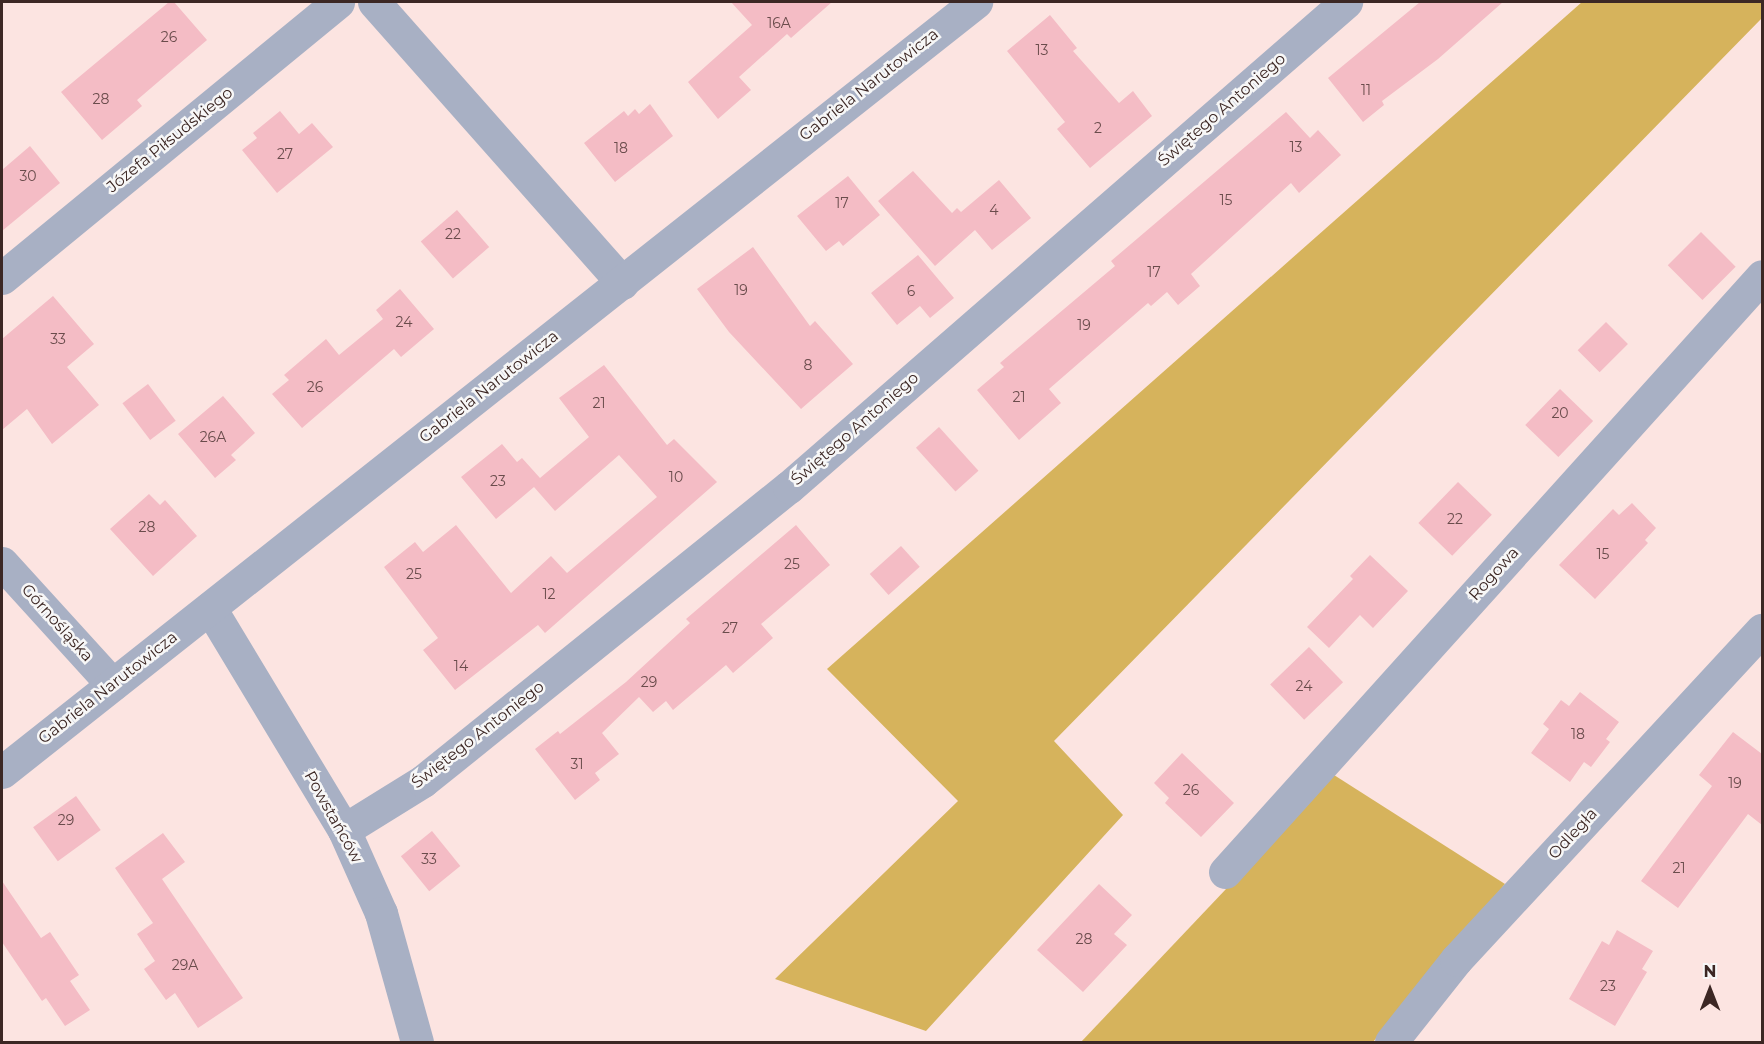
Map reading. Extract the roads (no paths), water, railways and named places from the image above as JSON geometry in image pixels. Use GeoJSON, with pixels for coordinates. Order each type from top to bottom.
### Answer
{"type":"FeatureCollection","features":[{"type":"Feature","properties":{"kind":"street","name":"Józefa Piłsudskiego"},"geometry":{"type":"LineString","coordinates":[[2,278],[338,2]]}},
{"type":"Feature","properties":{"kind":"street"},"geometry":{"type":"LineString","coordinates":[[374,2],[623,283]]}},
{"type":"Feature","properties":{"kind":"street","name":"Gabriela Narutowicza"},"geometry":{"type":"LineString","coordinates":[[2,772],[623,283],[740,186],[976,2]]}},
{"type":"Feature","properties":{"kind":"street","name":"Świętego Antoniego"},"geometry":{"type":"LineString","coordinates":[[344,830],[423,781],[789,487],[1346,2]]}},
{"type":"Feature","properties":{"kind":"street","name":"Rogowa"},"geometry":{"type":"LineString","coordinates":[[1225,872],[1762,276]]}},
{"type":"Feature","properties":{"kind":"street","name":"Górnośląska"},"geometry":{"type":"LineString","coordinates":[[2,563],[112,684]]}},
{"type":"Feature","properties":{"kind":"street","name":"Powstańców"},"geometry":{"type":"LineString","coordinates":[[210,608],[344,830],[381,913],[417,1042]]}},
{"type":"Feature","properties":{"kind":"street","name":"Odległa"},"geometry":{"type":"LineString","coordinates":[[1391,1042],[1456,960],[1762,630]]}}]}
